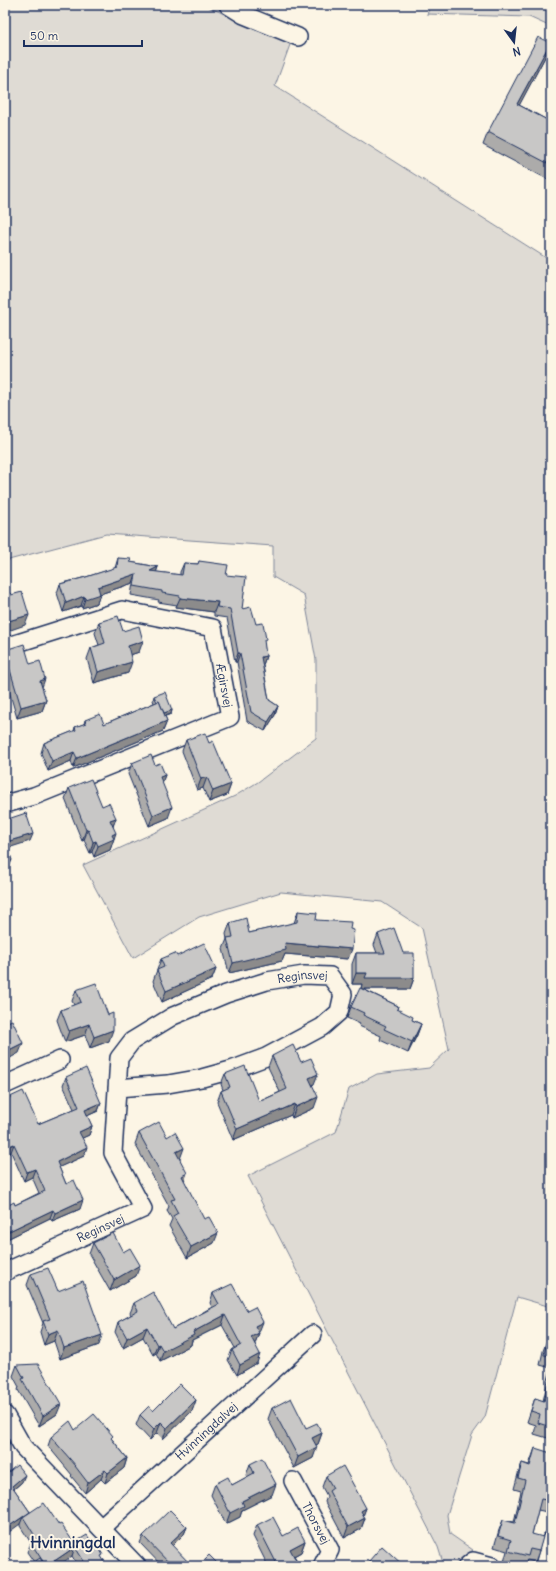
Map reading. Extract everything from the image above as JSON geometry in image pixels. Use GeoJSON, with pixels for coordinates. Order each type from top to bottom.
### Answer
{"type":"FeatureCollection","features":[{"type":"Feature","properties":{"kind":"street"},"geometry":{"type":"LineString","coordinates":[[228,5],[244,15],[298,37]]}},
{"type":"Feature","properties":{"kind":"street","name":"Ægirsvej"},"geometry":{"type":"LineString","coordinates":[[5,647],[122,610],[213,628],[230,717],[34,796],[5,804]]}},
{"type":"Feature","properties":{"kind":"street","name":"Reginsvej"},"geometry":{"type":"LineString","coordinates":[[5,1272],[143,1209],[113,1153],[117,1088],[119,1058],[132,1041],[173,1016],[226,994],[267,981],[304,975],[330,976],[343,994],[339,1012],[322,1027],[266,1057],[231,1070],[202,1078],[168,1084],[117,1088]]}},
{"type":"Feature","properties":{"kind":"street"},"geometry":{"type":"LineString","coordinates":[[5,1085],[60,1060]]}},
{"type":"Feature","properties":{"kind":"street","name":"Hvinningdalvej"},"geometry":{"type":"LineString","coordinates":[[100,1528],[313,1334]]}},
{"type":"Feature","properties":{"kind":"street"},"geometry":{"type":"LineString","coordinates":[[5,1415],[23,1447],[137,1566]]}},
{"type":"Feature","properties":{"kind":"street","name":"Thorsvej"},"geometry":{"type":"LineString","coordinates":[[293,1481],[330,1550],[322,1566]]}},
{"type":"Feature","properties":{"kind":"street"},"geometry":{"type":"LineString","coordinates":[[544,1566],[551,1540]]}},
{"type":"Feature","properties":{"kind":"street"},"geometry":{"type":"LineString","coordinates":[[467,1566],[473,1561],[492,1566]]}},
{"type":"Feature","properties":{"kind":"shaded area"},"geometry":{"type":"Polygon","coordinates":[[[5,5],[208,5],[208,7],[291,42],[275,86],[551,261],[551,1307],[517,1297],[485,1417],[472,1435],[447,1515],[450,1534],[473,1550],[453,1566],[444,1566],[438,1547],[248,1176],[336,1132],[349,1089],[377,1074],[429,1068],[449,1049],[422,928],[382,902],[281,892],[199,917],[133,958],[83,865],[235,796],[258,782],[316,738],[316,660],[304,595],[273,577],[273,546],[106,534],[5,561],[5,5]]]}},
{"type":"Feature","properties":{"kind":"shaded area"},"geometry":{"type":"Polygon","coordinates":[[[431,5],[551,5],[551,27],[529,17],[427,14],[431,5]]]}},
{"type":"Feature","properties":{"kind":"building"},"geometry":{"type":"Polygon","coordinates":[[[538,37],[550,43],[517,104],[551,122],[551,165],[488,132],[538,37]]]}},
{"type":"Feature","properties":{"kind":"building"},"geometry":{"type":"Polygon","coordinates":[[[118,558],[131,559],[130,562],[158,567],[150,571],[182,575],[184,563],[198,564],[199,561],[228,565],[226,575],[246,577],[242,609],[251,607],[256,624],[263,623],[266,639],[264,640],[266,656],[261,657],[269,700],[278,706],[268,722],[251,712],[230,609],[217,607],[218,602],[180,598],[180,596],[162,593],[162,591],[134,586],[136,574],[98,587],[100,594],[85,599],[84,596],[66,603],[60,584],[117,567],[118,558]]]}},
{"type":"Feature","properties":{"kind":"building"},"geometry":{"type":"Polygon","coordinates":[[[22,592],[29,615],[5,622],[5,595],[22,592]]]}},
{"type":"Feature","properties":{"kind":"building"},"geometry":{"type":"Polygon","coordinates":[[[118,616],[123,631],[139,626],[143,641],[128,646],[132,662],[98,672],[91,648],[105,643],[99,622],[118,616]]]}},
{"type":"Feature","properties":{"kind":"building"},"geometry":{"type":"Polygon","coordinates":[[[24,644],[30,664],[40,661],[45,679],[40,681],[46,700],[21,707],[5,650],[24,644]]]}},
{"type":"Feature","properties":{"kind":"building"},"geometry":{"type":"Polygon","coordinates":[[[165,692],[172,710],[164,713],[159,701],[157,702],[154,696],[165,692]]]}},
{"type":"Feature","properties":{"kind":"building"},"geometry":{"type":"Polygon","coordinates":[[[159,701],[167,721],[77,758],[74,752],[52,761],[44,743],[76,730],[75,727],[86,723],[85,720],[100,714],[104,724],[159,701]]]}},
{"type":"Feature","properties":{"kind":"building"},"geometry":{"type":"Polygon","coordinates":[[[205,733],[209,743],[213,741],[231,784],[213,791],[207,777],[201,779],[186,740],[205,733]]]}},
{"type":"Feature","properties":{"kind":"building"},"geometry":{"type":"Polygon","coordinates":[[[151,755],[155,765],[160,763],[165,775],[160,777],[172,807],[153,815],[132,763],[151,755]]]}},
{"type":"Feature","properties":{"kind":"building"},"geometry":{"type":"Polygon","coordinates":[[[91,779],[102,806],[109,803],[116,818],[110,820],[116,833],[112,835],[114,839],[98,846],[96,841],[93,842],[88,829],[86,830],[69,788],[91,779]]]}},
{"type":"Feature","properties":{"kind":"building"},"geometry":{"type":"Polygon","coordinates":[[[26,813],[33,834],[6,842],[12,860],[5,862],[5,820],[26,813]]]}},
{"type":"Feature","properties":{"kind":"building"},"geometry":{"type":"Polygon","coordinates":[[[298,911],[317,913],[316,920],[351,922],[350,929],[354,930],[352,949],[285,943],[286,950],[233,963],[227,938],[233,937],[230,923],[246,918],[249,933],[297,922],[298,911]]]}},
{"type":"Feature","properties":{"kind":"building"},"geometry":{"type":"Polygon","coordinates":[[[394,928],[403,953],[414,953],[414,978],[365,978],[367,973],[356,973],[356,953],[385,953],[378,934],[394,928]]]}},
{"type":"Feature","properties":{"kind":"building"},"geometry":{"type":"Polygon","coordinates":[[[204,943],[216,969],[166,991],[157,970],[164,967],[161,959],[175,953],[177,956],[204,943]]]}},
{"type":"Feature","properties":{"kind":"building"},"geometry":{"type":"Polygon","coordinates":[[[96,983],[108,1015],[113,1013],[113,1030],[94,1037],[89,1024],[69,1031],[61,1010],[81,1002],[76,990],[96,983]]]}},
{"type":"Feature","properties":{"kind":"building"},"geometry":{"type":"Polygon","coordinates":[[[360,988],[398,1006],[397,1009],[413,1017],[412,1020],[421,1024],[412,1042],[384,1029],[386,1026],[363,1015],[364,1013],[351,1007],[360,988]]]}},
{"type":"Feature","properties":{"kind":"building"},"geometry":{"type":"Polygon","coordinates":[[[12,1020],[23,1043],[5,1052],[5,1023],[12,1020]]]}},
{"type":"Feature","properties":{"kind":"building"},"geometry":{"type":"Polygon","coordinates":[[[293,1045],[301,1062],[311,1058],[318,1074],[309,1078],[318,1097],[296,1107],[295,1104],[237,1129],[221,1091],[230,1087],[225,1074],[245,1066],[259,1101],[263,1100],[287,1089],[272,1056],[293,1045]]]}},
{"type":"Feature","properties":{"kind":"building"},"geometry":{"type":"Polygon","coordinates":[[[86,1068],[101,1103],[85,1110],[92,1126],[79,1132],[87,1147],[57,1162],[66,1184],[74,1180],[83,1200],[55,1213],[53,1210],[5,1233],[5,1207],[14,1202],[15,1205],[45,1191],[35,1169],[27,1172],[14,1144],[7,1147],[5,1142],[5,1106],[8,1104],[6,1099],[23,1091],[38,1124],[79,1107],[66,1077],[86,1068]]]}},
{"type":"Feature","properties":{"kind":"building"},"geometry":{"type":"Polygon","coordinates":[[[159,1122],[167,1137],[175,1132],[184,1148],[176,1152],[187,1173],[182,1176],[204,1219],[209,1217],[218,1233],[191,1247],[173,1216],[178,1213],[171,1200],[175,1199],[139,1133],[159,1122]]]}},
{"type":"Feature","properties":{"kind":"building"},"geometry":{"type":"Polygon","coordinates":[[[113,1233],[123,1252],[130,1248],[140,1265],[114,1280],[93,1243],[113,1233]]]}},
{"type":"Feature","properties":{"kind":"building"},"geometry":{"type":"Polygon","coordinates":[[[48,1268],[58,1291],[83,1281],[102,1335],[64,1348],[58,1330],[48,1334],[43,1321],[50,1319],[31,1274],[48,1268]]]}},
{"type":"Feature","properties":{"kind":"building"},"geometry":{"type":"Polygon","coordinates":[[[232,1284],[247,1311],[255,1307],[263,1322],[255,1326],[259,1333],[251,1337],[260,1354],[240,1365],[232,1350],[241,1345],[225,1315],[193,1332],[194,1335],[163,1351],[159,1344],[157,1345],[147,1327],[127,1338],[118,1322],[138,1311],[134,1303],[153,1292],[173,1329],[219,1304],[213,1293],[232,1284]]]}},
{"type":"Feature","properties":{"kind":"building"},"geometry":{"type":"Polygon","coordinates":[[[547,1340],[551,1341],[551,1356],[544,1355],[547,1340]]]}},
{"type":"Feature","properties":{"kind":"building"},"geometry":{"type":"Polygon","coordinates":[[[38,1364],[61,1404],[43,1416],[22,1379],[24,1378],[17,1365],[38,1364]]]}},
{"type":"Feature","properties":{"kind":"building"},"geometry":{"type":"Polygon","coordinates":[[[551,1375],[551,1427],[538,1423],[540,1414],[531,1411],[535,1398],[544,1401],[551,1375]]]}},
{"type":"Feature","properties":{"kind":"building"},"geometry":{"type":"Polygon","coordinates":[[[180,1384],[196,1400],[167,1428],[161,1422],[154,1429],[140,1415],[149,1406],[153,1411],[180,1384]]]}},
{"type":"Feature","properties":{"kind":"building"},"geometry":{"type":"Polygon","coordinates":[[[291,1398],[306,1428],[317,1423],[322,1433],[312,1438],[317,1447],[298,1457],[272,1408],[291,1398]]]}},
{"type":"Feature","properties":{"kind":"building"},"geometry":{"type":"Polygon","coordinates":[[[94,1414],[113,1436],[111,1438],[127,1458],[108,1473],[105,1470],[88,1483],[76,1466],[51,1437],[70,1421],[75,1430],[94,1414]]]}},
{"type":"Feature","properties":{"kind":"building"},"geometry":{"type":"Polygon","coordinates":[[[5,1434],[10,1441],[5,1445],[5,1434]]]}},
{"type":"Feature","properties":{"kind":"building"},"geometry":{"type":"Polygon","coordinates":[[[535,1448],[551,1453],[551,1463],[547,1478],[551,1479],[551,1501],[541,1499],[532,1534],[543,1537],[539,1551],[530,1549],[528,1556],[508,1551],[511,1540],[498,1536],[503,1520],[515,1523],[525,1480],[518,1478],[522,1463],[530,1466],[535,1448]]]}},
{"type":"Feature","properties":{"kind":"building"},"geometry":{"type":"Polygon","coordinates":[[[262,1458],[276,1484],[242,1501],[244,1506],[230,1513],[215,1484],[228,1477],[232,1485],[254,1473],[250,1464],[262,1458]]]}},
{"type":"Feature","properties":{"kind":"building"},"geometry":{"type":"Polygon","coordinates":[[[17,1465],[25,1475],[12,1486],[30,1512],[5,1529],[5,1475],[17,1465]]]}},
{"type":"Feature","properties":{"kind":"building"},"geometry":{"type":"Polygon","coordinates":[[[343,1466],[366,1508],[361,1511],[365,1518],[348,1527],[329,1491],[333,1488],[326,1476],[343,1466]]]}},
{"type":"Feature","properties":{"kind":"building"},"geometry":{"type":"Polygon","coordinates":[[[44,1503],[74,1543],[87,1535],[93,1544],[96,1543],[107,1566],[87,1566],[75,1547],[46,1566],[31,1543],[37,1539],[23,1517],[44,1503]]]}},
{"type":"Feature","properties":{"kind":"building"},"geometry":{"type":"Polygon","coordinates":[[[170,1510],[187,1527],[170,1543],[192,1566],[172,1566],[143,1536],[170,1510]]]}},
{"type":"Feature","properties":{"kind":"building"},"geometry":{"type":"Polygon","coordinates":[[[273,1517],[283,1536],[298,1528],[305,1541],[290,1549],[299,1566],[278,1566],[257,1525],[273,1517]]]}},
{"type":"Feature","properties":{"kind":"building"},"geometry":{"type":"Polygon","coordinates":[[[382,1546],[404,1566],[374,1566],[369,1561],[382,1546]]]}},
{"type":"Feature","properties":{"kind":"building"},"geometry":{"type":"Polygon","coordinates":[[[209,1555],[220,1566],[198,1566],[209,1555]]]}},
{"type":"Feature","properties":{"kind":"building"},"geometry":{"type":"Polygon","coordinates":[[[40,1558],[45,1566],[28,1566],[40,1558]]]}},
{"type":"Feature","properties":{"kind":"district","name":"Hvinningdal"},"geometry":{"type":"Point","coordinates":[73,1542]}}]}
